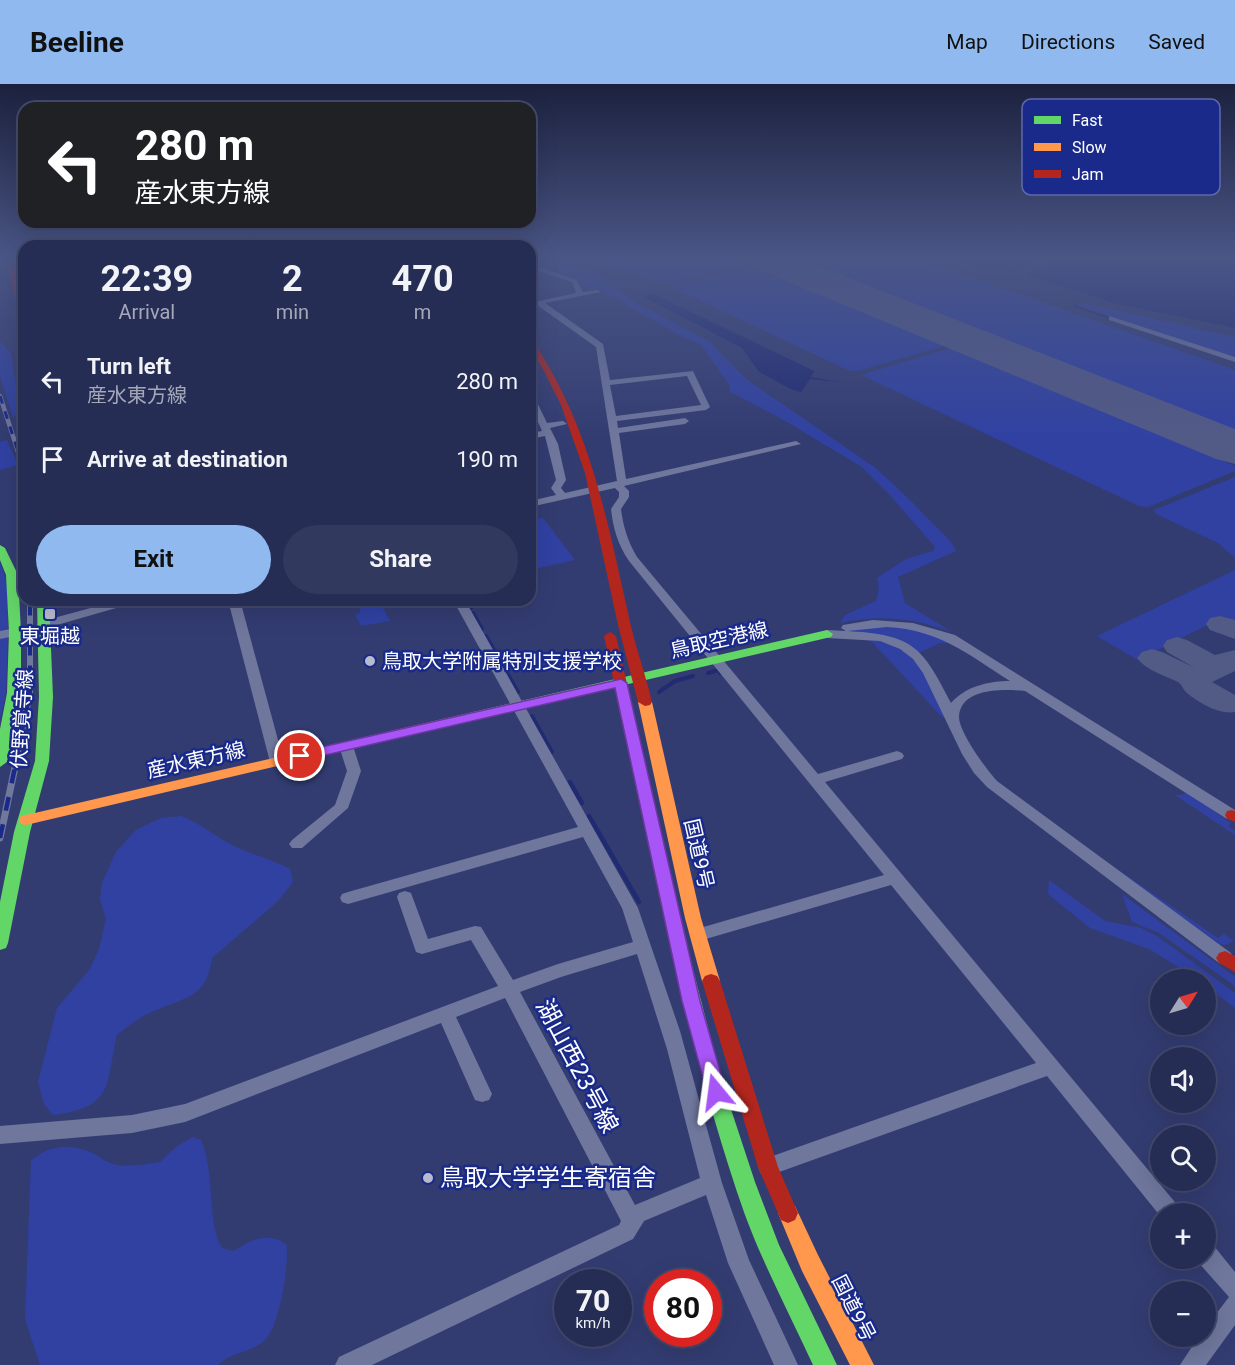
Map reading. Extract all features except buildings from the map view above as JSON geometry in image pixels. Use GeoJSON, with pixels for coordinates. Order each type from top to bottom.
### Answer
{"type":"FeatureCollection","features":[{"type":"Feature","properties":{"kind":"main road","name":"国道9号"},"geometry":{"type":"LineString","coordinates":[[536,351],[547,366],[567,404],[594,489],[599,520],[637,679],[643,692],[693,918],[722,1022],[768,1167],[810,1263],[862,1365]]}},
{"type":"Feature","properties":{"kind":"main road"},"geometry":{"type":"LineString","coordinates":[[536,367],[549,389],[563,424],[578,488]]}},
{"type":"Feature","properties":{"kind":"main road"},"geometry":{"type":"LineString","coordinates":[[0,548],[12,575],[15,632],[14,693],[0,762]]}},
{"type":"Feature","properties":{"kind":"main road","name":"伏野覚寺線"},"geometry":{"type":"LineString","coordinates":[[0,943],[26,820],[42,761],[46,697],[42,606]]}},
{"type":"Feature","properties":{"kind":"main road","name":"国道9号"},"geometry":{"type":"LineString","coordinates":[[608,627],[691,1001],[723,1115],[757,1217],[825,1365]]}},
{"type":"Feature","properties":{"kind":"main road","name":"鳥取空港線"},"geometry":{"type":"LineString","coordinates":[[621,683],[827,634]]}},
{"type":"Feature","properties":{"kind":"main road","name":"産水東方線"},"geometry":{"type":"LineString","coordinates":[[26,820],[621,683]]}},
{"type":"Feature","properties":{"kind":"street"},"geometry":{"type":"LineString","coordinates":[[558,319],[600,346],[614,431],[619,484],[624,491],[624,497],[616,509],[623,546],[1163,1203]]}},
{"type":"Feature","properties":{"kind":"street"},"geometry":{"type":"LineString","coordinates":[[1114,319],[1235,360]]}},
{"type":"Feature","properties":{"kind":"street"},"geometry":{"type":"LineString","coordinates":[[607,383],[690,374],[706,407],[612,419]]}},
{"type":"Feature","properties":{"kind":"street"},"geometry":{"type":"LineString","coordinates":[[536,409],[554,444],[561,480],[556,488],[562,496]]}},
{"type":"Feature","properties":{"kind":"street"},"geometry":{"type":"LineString","coordinates":[[614,431],[685,421]]}},
{"type":"Feature","properties":{"kind":"street"},"geometry":{"type":"LineString","coordinates":[[536,434],[563,424]]}},
{"type":"Feature","properties":{"kind":"street"},"geometry":{"type":"LineString","coordinates":[[536,502],[562,496],[578,488],[594,489],[619,484],[796,444]]}},
{"type":"Feature","properties":{"kind":"street"},"geometry":{"type":"LineString","coordinates":[[43,625],[97,606]]}},
{"type":"Feature","properties":{"kind":"street"},"geometry":{"type":"LineString","coordinates":[[236,606],[277,762]]}},
{"type":"Feature","properties":{"kind":"street"},"geometry":{"type":"LineString","coordinates":[[462,606],[630,908],[676,1048],[712,1183],[739,1263],[786,1365]]}},
{"type":"Feature","properties":{"kind":"street"},"geometry":{"type":"LineString","coordinates":[[827,634],[875,624],[918,627],[951,638],[1233,816]]}},
{"type":"Feature","properties":{"kind":"street"},"geometry":{"type":"LineString","coordinates":[[0,635],[15,632]]}},
{"type":"Feature","properties":{"kind":"street"},"geometry":{"type":"LineString","coordinates":[[827,634],[875,636],[898,643],[913,652],[929,672],[979,770],[992,784],[1230,962]]}},
{"type":"Feature","properties":{"kind":"street"},"geometry":{"type":"LineString","coordinates":[[952,718],[956,705],[1012,675]]}},
{"type":"Feature","properties":{"kind":"street"},"geometry":{"type":"LineString","coordinates":[[991,686],[1014,684],[1038,692]]}},
{"type":"Feature","properties":{"kind":"street"},"geometry":{"type":"LineString","coordinates":[[297,844],[341,808],[354,771],[346,746]]}},
{"type":"Feature","properties":{"kind":"street"},"geometry":{"type":"LineString","coordinates":[[814,780],[897,756]]}},
{"type":"Feature","properties":{"kind":"street"},"geometry":{"type":"LineString","coordinates":[[348,898],[587,830]]}},
{"type":"Feature","properties":{"kind":"street"},"geometry":{"type":"LineString","coordinates":[[699,935],[894,878]]}},
{"type":"Feature","properties":{"kind":"street"},"geometry":{"type":"LineString","coordinates":[[0,1136],[132,1124],[185,1113],[509,989],[475,932],[422,947],[405,897]]}},
{"type":"Feature","properties":{"kind":"street","name":"湖山西23号線"},"geometry":{"type":"LineString","coordinates":[[637,1214],[630,1217],[509,989],[558,971],[643,946]]}},
{"type":"Feature","properties":{"kind":"street"},"geometry":{"type":"LineString","coordinates":[[446,1014],[482,1094]]}},
{"type":"Feature","properties":{"kind":"street"},"geometry":{"type":"LineString","coordinates":[[768,1167],[1051,1066]]}},
{"type":"Feature","properties":{"kind":"street"},"geometry":{"type":"LineString","coordinates":[[347,1365],[626,1232],[637,1214],[712,1183]]}},
{"type":"Feature","properties":{"kind":"street"},"geometry":{"type":"LineString","coordinates":[[1216,1266],[1235,1289]]}},
{"type":"Feature","properties":{"kind":"street"},"geometry":{"type":"LineString","coordinates":[[1192,1365],[1235,1306]]}},
{"type":"Feature","properties":{"kind":"shaded area"},"geometry":{"type":"Polygon","coordinates":[[[650,319],[667,319],[710,342],[746,379],[877,469],[951,542],[956,551],[898,577],[905,603],[952,632],[924,623],[896,619],[854,620],[840,623],[845,615],[876,601],[879,588],[877,578],[906,559],[933,551],[935,547],[862,467],[782,419],[730,392],[730,386],[701,345],[650,319]]]}},
{"type":"Feature","properties":{"kind":"shaded area"},"geometry":{"type":"Polygon","coordinates":[[[686,319],[706,319],[812,370],[814,372],[810,377],[840,382],[810,379],[801,392],[791,389],[759,372],[742,348],[686,319]]]}},
{"type":"Feature","properties":{"kind":"shaded area"},"geometry":{"type":"Polygon","coordinates":[[[739,319],[879,319],[946,346],[850,371],[739,319]]]}},
{"type":"Feature","properties":{"kind":"shaded area"},"geometry":{"type":"Polygon","coordinates":[[[950,319],[1089,319],[1235,370],[1235,431],[950,319]]]}},
{"type":"Feature","properties":{"kind":"shaded area"},"geometry":{"type":"Polygon","coordinates":[[[1117,319],[1154,319],[1235,337],[1235,359],[1117,319]]]}},
{"type":"Feature","properties":{"kind":"shaded area"},"geometry":{"type":"Polygon","coordinates":[[[1190,319],[1235,319],[1235,328],[1190,319]]]}},
{"type":"Feature","properties":{"kind":"shaded area"},"geometry":{"type":"Polygon","coordinates":[[[0,341],[11,353],[18,399],[17,415],[13,417],[0,376],[0,341]]]}},
{"type":"Feature","properties":{"kind":"shaded area"},"geometry":{"type":"Polygon","coordinates":[[[950,348],[1235,466],[1235,471],[1148,507],[1139,506],[861,375],[950,348]]]}},
{"type":"Feature","properties":{"kind":"shaded area"},"geometry":{"type":"Polygon","coordinates":[[[7,440],[18,465],[0,470],[0,442],[7,440]]]}},
{"type":"Feature","properties":{"kind":"shaded area"},"geometry":{"type":"Polygon","coordinates":[[[1235,477],[1235,558],[1218,543],[1156,514],[1154,510],[1235,477]]]}},
{"type":"Feature","properties":{"kind":"shaded area"},"geometry":{"type":"Polygon","coordinates":[[[543,518],[575,560],[536,569],[536,519],[543,518]]]}},
{"type":"Feature","properties":{"kind":"shaded area"},"geometry":{"type":"Polygon","coordinates":[[[0,563],[7,581],[8,628],[0,632],[0,563]]]}},
{"type":"Feature","properties":{"kind":"shaded area"},"geometry":{"type":"Polygon","coordinates":[[[1235,570],[1235,622],[1223,617],[1138,660],[1097,636],[1235,570]]]}},
{"type":"Feature","properties":{"kind":"shaded area"},"geometry":{"type":"Polygon","coordinates":[[[358,606],[382,606],[390,621],[361,626],[355,615],[361,612],[358,606]]]}},
{"type":"Feature","properties":{"kind":"shaded area"},"geometry":{"type":"Polygon","coordinates":[[[867,626],[905,627],[954,643],[940,643],[919,653],[897,639],[851,630],[867,626]]]}},
{"type":"Feature","properties":{"kind":"shaded area"},"geometry":{"type":"Polygon","coordinates":[[[8,636],[6,694],[0,720],[0,637],[8,636]]]}},
{"type":"Feature","properties":{"kind":"shaded area"},"geometry":{"type":"Polygon","coordinates":[[[870,637],[901,650],[919,666],[946,718],[942,717],[872,642],[864,638],[870,637]]]}},
{"type":"Feature","properties":{"kind":"shaded area"},"geometry":{"type":"Polygon","coordinates":[[[1187,792],[1231,823],[1228,826],[1235,831],[1235,835],[1175,795],[1187,792]]]}},
{"type":"Feature","properties":{"kind":"shaded area"},"geometry":{"type":"Polygon","coordinates":[[[181,816],[234,846],[290,869],[293,882],[277,902],[212,958],[206,980],[201,988],[186,998],[145,1015],[117,1035],[108,1081],[97,1100],[73,1111],[53,1115],[44,1104],[38,1082],[57,1008],[90,969],[99,949],[106,919],[100,899],[102,883],[116,852],[136,830],[161,818],[181,816]]]}},
{"type":"Feature","properties":{"kind":"shaded area"},"geometry":{"type":"Polygon","coordinates":[[[1092,852],[1218,938],[1224,934],[1234,941],[1225,945],[1220,944],[1092,852]]]}},
{"type":"Feature","properties":{"kind":"shaded area"},"geometry":{"type":"Polygon","coordinates":[[[1049,880],[1105,921],[1141,928],[1157,936],[1202,969],[1182,969],[1149,949],[1090,928],[1048,894],[1049,880]]]}},
{"type":"Feature","properties":{"kind":"shaded area"},"geometry":{"type":"Polygon","coordinates":[[[1122,894],[1235,977],[1235,986],[1216,973],[1216,969],[1211,969],[1159,933],[1132,922],[1122,894]]]}},
{"type":"Feature","properties":{"kind":"shaded area"},"geometry":{"type":"Polygon","coordinates":[[[1216,979],[1235,993],[1235,1008],[1216,994],[1216,979]]]}},
{"type":"Feature","properties":{"kind":"shaded area"},"geometry":{"type":"Polygon","coordinates":[[[192,1137],[201,1140],[205,1153],[214,1226],[222,1248],[234,1251],[260,1238],[273,1238],[286,1244],[285,1280],[274,1325],[269,1335],[258,1346],[228,1357],[218,1365],[40,1365],[25,1319],[31,1161],[51,1149],[72,1147],[88,1151],[117,1165],[149,1164],[160,1162],[176,1147],[192,1137]]]}},
{"type":"Feature","properties":{"kind":"waterway"},"geometry":{"type":"LineString","coordinates":[[473,613],[482,629]]}},
{"type":"Feature","properties":{"kind":"waterway"},"geometry":{"type":"LineString","coordinates":[[486,636],[518,692]]}},
{"type":"Feature","properties":{"kind":"waterway"},"geometry":{"type":"LineString","coordinates":[[708,673],[718,670],[720,673]]}},
{"type":"Feature","properties":{"kind":"waterway"},"geometry":{"type":"LineString","coordinates":[[659,692],[675,681],[693,676]]}},
{"type":"Feature","properties":{"kind":"waterway"},"geometry":{"type":"LineString","coordinates":[[532,716],[552,752]]}},
{"type":"Feature","properties":{"kind":"waterway"},"geometry":{"type":"LineString","coordinates":[[570,782],[582,803]]}},
{"type":"Feature","properties":{"kind":"waterway"},"geometry":{"type":"LineString","coordinates":[[589,816],[639,902]]}},
{"type":"Feature","properties":{"kind":"taxiway"},"geometry":{"type":"LineString","coordinates":[[1220,624],[1235,631]]}},
{"type":"Feature","properties":{"kind":"taxiway"},"geometry":{"type":"LineString","coordinates":[[1177,646],[1208,663],[1224,665]]}},
{"type":"Feature","properties":{"kind":"taxiway"},"geometry":{"type":"LineString","coordinates":[[1152,658],[1177,672],[1193,677],[1210,673],[1235,659]]}},
{"type":"Feature","properties":{"kind":"taxiway"},"geometry":{"type":"LineString","coordinates":[[1200,678],[1195,681],[1197,686],[1228,704]]}},
{"type":"Feature","properties":{"kind":"runway"},"geometry":{"type":"LineString","coordinates":[[914,319],[1235,448]]}},
{"type":"Feature","properties":{"kind":"railway"},"geometry":{"type":"LineString","coordinates":[[0,396],[18,452]]}},
{"type":"Feature","properties":{"kind":"railway"},"geometry":{"type":"LineString","coordinates":[[17,754],[30,694],[30,606]]}},
{"type":"Feature","properties":{"kind":"railway"},"geometry":{"type":"LineString","coordinates":[[0,838],[18,753]]}},
{"type":"Feature","properties":{"kind":"traffic: fast"},"geometry":{"type":"LineString","coordinates":[[0,548],[12,575],[15,632],[14,693],[0,762]]}},
{"type":"Feature","properties":{"kind":"traffic: fast"},"geometry":{"type":"LineString","coordinates":[[0,943],[22,832],[42,761],[46,697],[43,606]]}},
{"type":"Feature","properties":{"kind":"traffic: fast"},"geometry":{"type":"LineString","coordinates":[[456,720],[827,634]]}},
{"type":"Feature","properties":{"kind":"traffic: fast"},"geometry":{"type":"LineString","coordinates":[[679,946],[713,1082],[744,1182],[772,1253],[825,1365]]}},
{"type":"Feature","properties":{"kind":"traffic: slow"},"geometry":{"type":"LineString","coordinates":[[645,702],[693,918],[711,981]]}},
{"type":"Feature","properties":{"kind":"traffic: slow"},"geometry":{"type":"LineString","coordinates":[[26,820],[456,720]]}},
{"type":"Feature","properties":{"kind":"traffic: slow"},"geometry":{"type":"LineString","coordinates":[[788,1213],[810,1263],[862,1365]]}},
{"type":"Feature","properties":{"kind":"traffic: jam"},"geometry":{"type":"LineString","coordinates":[[536,352],[565,405],[579,439],[599,508],[624,625],[645,702]]}},
{"type":"Feature","properties":{"kind":"traffic: jam"},"geometry":{"type":"LineString","coordinates":[[610,636],[679,946]]}},
{"type":"Feature","properties":{"kind":"traffic: jam"},"geometry":{"type":"LineString","coordinates":[[1225,958],[1235,965]]}},
{"type":"Feature","properties":{"kind":"traffic: jam"},"geometry":{"type":"LineString","coordinates":[[711,981],[768,1167],[788,1213]]}},
{"type":"Feature","properties":{"kind":"place","name":"東堀越"},"geometry":{"type":"Point","coordinates":[50,614]}},
{"type":"Feature","properties":{"kind":"place","name":"鳥取大学附属特別支援学校"},"geometry":{"type":"Point","coordinates":[370,661]}},
{"type":"Feature","properties":{"kind":"place","name":"鳥取大学学生寄宿舎"},"geometry":{"type":"Point","coordinates":[428,1178]}},
{"type":"Feature","properties":{"kind":"route"},"geometry":{"type":"LineString","coordinates":[[300,756],[621,683],[691,1001],[716,1092]]}}]}
